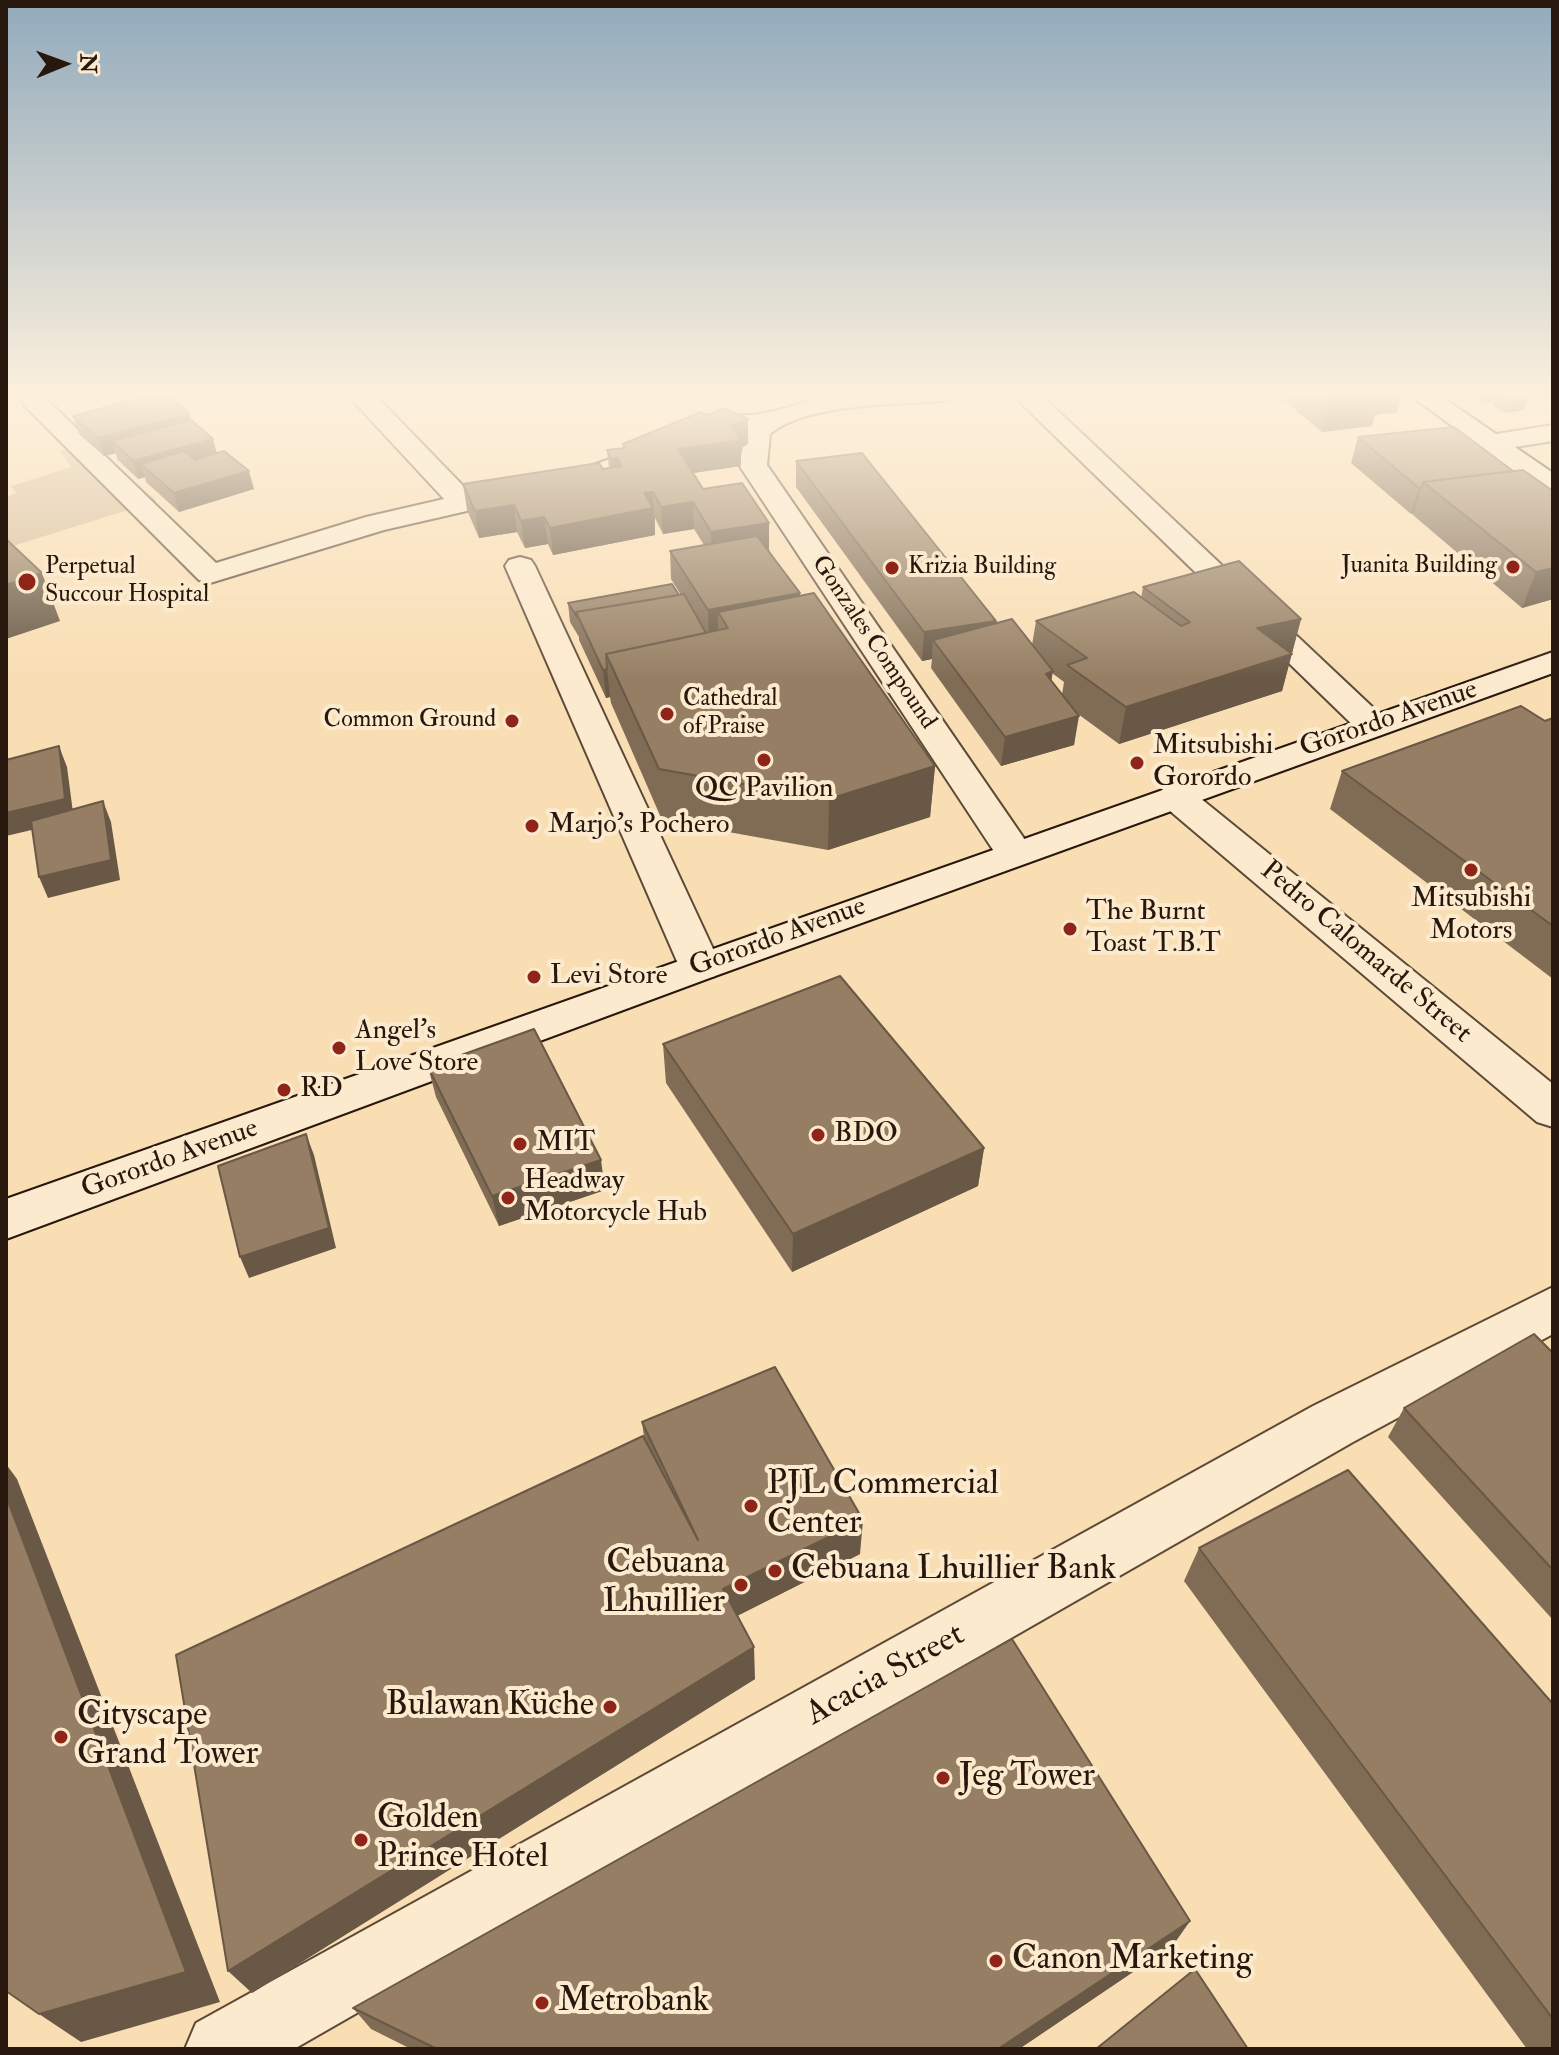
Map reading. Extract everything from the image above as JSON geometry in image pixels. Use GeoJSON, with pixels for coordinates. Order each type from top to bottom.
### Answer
{"type":"FeatureCollection","features":[{"type":"Feature","properties":{"kind":"street"},"geometry":{"type":"LineString","coordinates":[[123,489],[210,574],[376,523],[520,489]]}},
{"type":"Feature","properties":{"kind":"street"},"geometry":{"type":"LineString","coordinates":[[450,489],[462,501]]}},
{"type":"Feature","properties":{"kind":"street","name":"Gonzales Compound"},"geometry":{"type":"LineString","coordinates":[[769,489],[1015,853]]}},
{"type":"Feature","properties":{"kind":"street"},"geometry":{"type":"LineString","coordinates":[[1125,489],[1372,725]]}},
{"type":"Feature","properties":{"kind":"street"},"geometry":{"type":"LineString","coordinates":[[520,566],[700,966]]}},
{"type":"Feature","properties":{"kind":"street","name":"Gorordo Avenue"},"geometry":{"type":"LineString","coordinates":[[6,1219],[700,966],[1553,662]]}},
{"type":"Feature","properties":{"kind":"street","name":"Pedro Calomarde Street"},"geometry":{"type":"LineString","coordinates":[[1176,797],[1553,1110]]}},
{"type":"Feature","properties":{"kind":"street","name":"Acacia Street"},"geometry":{"type":"LineString","coordinates":[[222,2049],[1333,1424],[1553,1309]]}},
{"type":"Feature","properties":{"kind":"shaded area"},"geometry":{"type":"Polygon","coordinates":[[[13,489],[142,489],[157,501],[6,548],[6,497],[16,493],[13,489]]]}},
{"type":"Feature","properties":{"kind":"building"},"geometry":{"type":"Polygon","coordinates":[[[465,489],[746,489],[769,523],[711,532],[693,502],[661,507],[653,492],[644,493],[653,508],[550,528],[544,517],[521,521],[514,505],[475,511],[465,489]]]}},
{"type":"Feature","properties":{"kind":"building"},"geometry":{"type":"Polygon","coordinates":[[[817,489],[891,489],[996,621],[924,632],[817,489]]]}},
{"type":"Feature","properties":{"kind":"building"},"geometry":{"type":"Polygon","coordinates":[[[1432,489],[1553,491],[1553,568],[1536,572],[1432,489]]]}},
{"type":"Feature","properties":{"kind":"building"},"geometry":{"type":"Polygon","coordinates":[[[757,536],[800,593],[708,610],[670,551],[757,536]]]}},
{"type":"Feature","properties":{"kind":"building"},"geometry":{"type":"Polygon","coordinates":[[[6,539],[42,573],[6,585],[6,539]]]}},
{"type":"Feature","properties":{"kind":"building"},"geometry":{"type":"Polygon","coordinates":[[[1239,561],[1301,619],[1257,628],[1292,654],[1126,707],[1067,665],[1087,658],[1036,621],[1134,592],[1181,626],[1190,622],[1143,587],[1239,561]]]}},
{"type":"Feature","properties":{"kind":"building"},"geometry":{"type":"Polygon","coordinates":[[[672,584],[679,595],[576,612],[577,617],[568,603],[672,584]]]}},
{"type":"Feature","properties":{"kind":"building","name":"QC Pavilion"},"geometry":{"type":"Polygon","coordinates":[[[814,593],[935,766],[829,799],[659,769],[606,654],[728,628],[718,612],[814,593]]]}},
{"type":"Feature","properties":{"kind":"building"},"geometry":{"type":"Polygon","coordinates":[[[684,594],[706,633],[606,654],[607,669],[603,670],[576,612],[684,594]]]}},
{"type":"Feature","properties":{"kind":"building"},"geometry":{"type":"Polygon","coordinates":[[[1012,619],[1053,671],[1046,674],[1079,716],[1005,737],[933,640],[1012,619]]]}},
{"type":"Feature","properties":{"kind":"building"},"geometry":{"type":"Polygon","coordinates":[[[1521,706],[1545,721],[1553,718],[1553,926],[1342,771],[1521,706]]]}},
{"type":"Feature","properties":{"kind":"building"},"geometry":{"type":"Polygon","coordinates":[[[59,746],[65,799],[6,813],[6,760],[59,746]]]}},
{"type":"Feature","properties":{"kind":"building"},"geometry":{"type":"Polygon","coordinates":[[[103,801],[111,860],[39,877],[31,821],[103,801]]]}},
{"type":"Feature","properties":{"kind":"building","name":"BDO"},"geometry":{"type":"Polygon","coordinates":[[[840,976],[984,1148],[793,1234],[663,1044],[840,976]]]}},
{"type":"Feature","properties":{"kind":"building","name":"MIT"},"geometry":{"type":"Polygon","coordinates":[[[534,1029],[601,1160],[492,1196],[428,1067],[534,1029]]]}},
{"type":"Feature","properties":{"kind":"building"},"geometry":{"type":"Polygon","coordinates":[[[306,1134],[329,1228],[240,1257],[218,1166],[306,1134]]]}},
{"type":"Feature","properties":{"kind":"building"},"geometry":{"type":"Polygon","coordinates":[[[1534,1334],[1553,1353],[1553,1570],[1404,1408],[1534,1334]]]}},
{"type":"Feature","properties":{"kind":"building","name":"Golden Prince Hotel"},"geometry":{"type":"Polygon","coordinates":[[[775,1367],[863,1520],[723,1589],[754,1647],[228,1971],[176,1655],[643,1436],[698,1540],[642,1422],[775,1367]]]}},
{"type":"Feature","properties":{"kind":"building"},"geometry":{"type":"Polygon","coordinates":[[[1348,1470],[1553,1704],[1553,2019],[1199,1548],[1348,1470]]]}},
{"type":"Feature","properties":{"kind":"building","name":"Cityscape Grand Tower"},"geometry":{"type":"Polygon","coordinates":[[[6,1496],[186,1972],[39,2014],[6,1991],[6,1496]]]}},
{"type":"Feature","properties":{"kind":"building","name":"Jeg Tower"},"geometry":{"type":"Polygon","coordinates":[[[1012,1639],[1190,1921],[998,2049],[437,2049],[353,2008],[1012,1639]]]}},
{"type":"Feature","properties":{"kind":"building"},"geometry":{"type":"Polygon","coordinates":[[[1195,1969],[1248,2049],[1096,2049],[1195,1969]]]}},
{"type":"Feature","properties":{"kind":"place","name":"Juanita Building"},"geometry":{"type":"Point","coordinates":[1513,567]}},
{"type":"Feature","properties":{"kind":"place","name":"Krizia Building"},"geometry":{"type":"Point","coordinates":[892,568]}},
{"type":"Feature","properties":{"kind":"place","name":"Perpetual Succour Hospital"},"geometry":{"type":"Point","coordinates":[27,582]}},
{"type":"Feature","properties":{"kind":"place","name":"Cathedral of Praise"},"geometry":{"type":"Point","coordinates":[667,714]}},
{"type":"Feature","properties":{"kind":"place","name":"Common Ground"},"geometry":{"type":"Point","coordinates":[512,721]}},
{"type":"Feature","properties":{"kind":"place","name":"QC Pavilion"},"geometry":{"type":"Point","coordinates":[764,760]}},
{"type":"Feature","properties":{"kind":"place","name":"Mitsubishi Gorordo"},"geometry":{"type":"Point","coordinates":[1137,763]}},
{"type":"Feature","properties":{"kind":"place","name":"Marjo's Pochero"},"geometry":{"type":"Point","coordinates":[532,826]}},
{"type":"Feature","properties":{"kind":"place","name":"Mitsubishi Motors"},"geometry":{"type":"Point","coordinates":[1471,870]}},
{"type":"Feature","properties":{"kind":"place","name":"The Burnt Toast T.B.T"},"geometry":{"type":"Point","coordinates":[1070,929]}},
{"type":"Feature","properties":{"kind":"place","name":"Levi Store"},"geometry":{"type":"Point","coordinates":[534,977]}},
{"type":"Feature","properties":{"kind":"place","name":"Angel's Love Store"},"geometry":{"type":"Point","coordinates":[339,1048]}},
{"type":"Feature","properties":{"kind":"place","name":"RD"},"geometry":{"type":"Point","coordinates":[284,1090]}},
{"type":"Feature","properties":{"kind":"place","name":"BDO"},"geometry":{"type":"Point","coordinates":[818,1135]}},
{"type":"Feature","properties":{"kind":"place","name":"MIT"},"geometry":{"type":"Point","coordinates":[520,1144]}},
{"type":"Feature","properties":{"kind":"place","name":"Headway Motorcycle Hub"},"geometry":{"type":"Point","coordinates":[508,1198]}},
{"type":"Feature","properties":{"kind":"place","name":"PJL Commercial Center"},"geometry":{"type":"Point","coordinates":[751,1506]}},
{"type":"Feature","properties":{"kind":"place","name":"Cebuana Lhuillier Bank"},"geometry":{"type":"Point","coordinates":[775,1571]}},
{"type":"Feature","properties":{"kind":"place","name":"Cebuana Lhuillier"},"geometry":{"type":"Point","coordinates":[741,1585]}},
{"type":"Feature","properties":{"kind":"place","name":"Bulawan Küche"},"geometry":{"type":"Point","coordinates":[610,1707]}},
{"type":"Feature","properties":{"kind":"place","name":"Cityscape Grand Tower"},"geometry":{"type":"Point","coordinates":[61,1737]}},
{"type":"Feature","properties":{"kind":"place","name":"Jeg Tower"},"geometry":{"type":"Point","coordinates":[943,1778]}},
{"type":"Feature","properties":{"kind":"place","name":"Golden Prince Hotel"},"geometry":{"type":"Point","coordinates":[361,1840]}},
{"type":"Feature","properties":{"kind":"place","name":"Canon Marketing"},"geometry":{"type":"Point","coordinates":[996,1961]}},
{"type":"Feature","properties":{"kind":"place","name":"Metrobank"},"geometry":{"type":"Point","coordinates":[542,2003]}}]}
